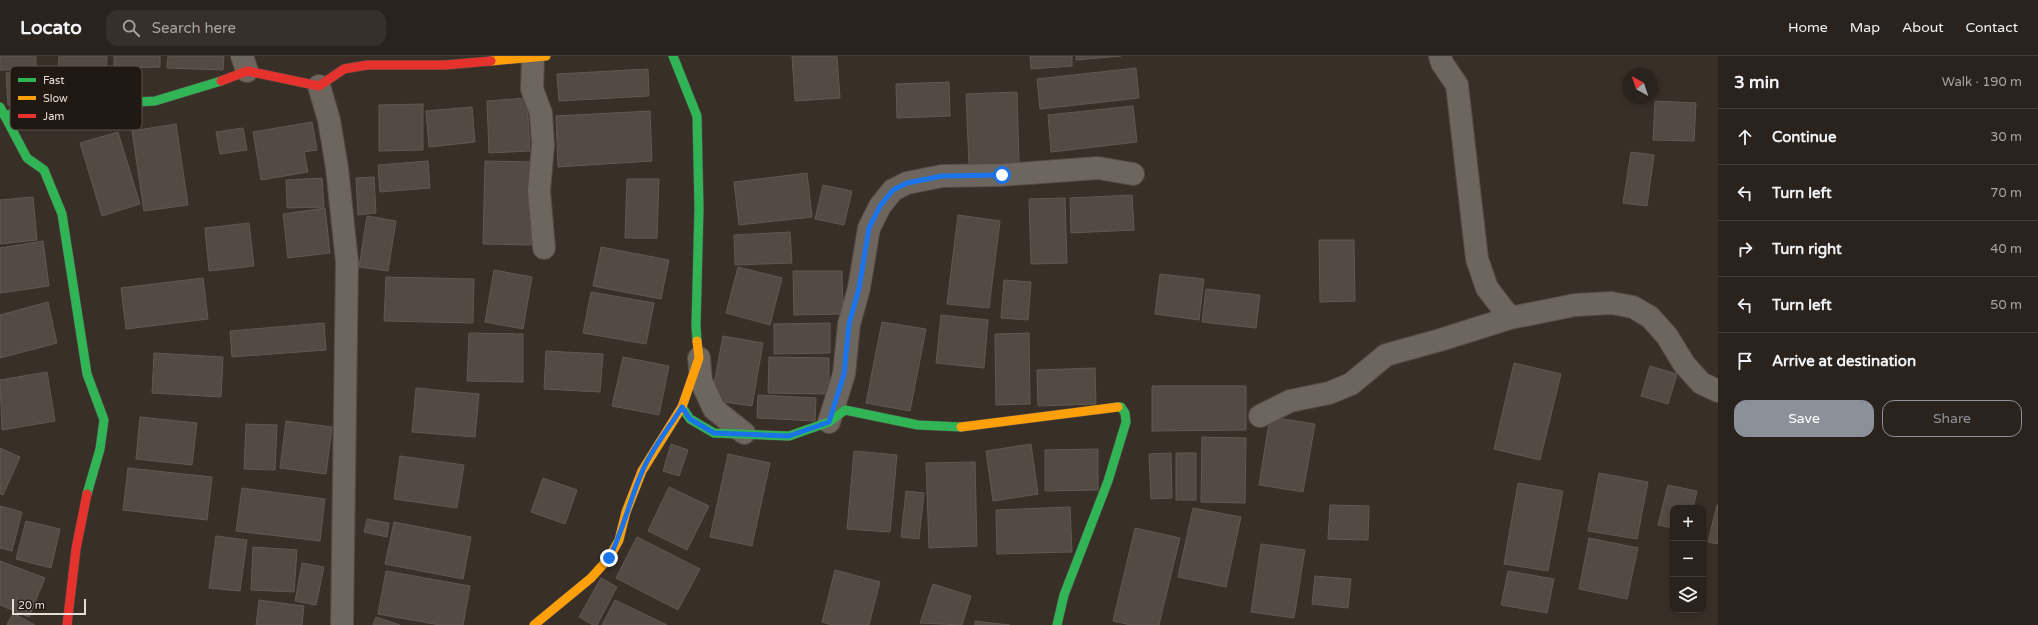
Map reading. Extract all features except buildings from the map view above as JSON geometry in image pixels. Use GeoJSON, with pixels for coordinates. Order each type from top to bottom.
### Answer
{"type":"FeatureCollection","features":[{"type":"Feature","properties":{"kind":"street"},"geometry":{"type":"LineString","coordinates":[[673,56],[697,116],[699,208],[696,326],[701,381],[714,409],[744,434]]}},
{"type":"Feature","properties":{"kind":"street"},"geometry":{"type":"LineString","coordinates":[[1440,56],[1442,63],[1457,85],[1477,259],[1487,288],[1510,318]]}},
{"type":"Feature","properties":{"kind":"street"},"geometry":{"type":"LineString","coordinates":[[319,86],[344,69],[367,65],[445,65],[540,57],[532,89],[541,113],[543,145],[539,192],[544,248]]}},
{"type":"Feature","properties":{"kind":"street"},"geometry":{"type":"LineString","coordinates":[[142,102],[155,101],[211,85],[244,64],[319,86]]}},
{"type":"Feature","properties":{"kind":"street"},"geometry":{"type":"LineString","coordinates":[[319,86],[329,120],[337,168],[347,262],[342,625]]}},
{"type":"Feature","properties":{"kind":"street"},"geometry":{"type":"LineString","coordinates":[[2,111],[10,126]]}},
{"type":"Feature","properties":{"kind":"street"},"geometry":{"type":"LineString","coordinates":[[12,130],[27,158],[44,170],[62,214],[87,374],[104,420],[100,449],[86,492],[76,549],[67,625]]}},
{"type":"Feature","properties":{"kind":"street"},"geometry":{"type":"LineString","coordinates":[[829,422],[844,374],[849,324],[859,288],[869,228],[880,206],[893,190],[907,183],[942,176],[1002,175],[1098,168],[1133,174]]}},
{"type":"Feature","properties":{"kind":"street"},"geometry":{"type":"LineString","coordinates":[[1260,416],[1290,401],[1329,393],[1351,384],[1386,355],[1510,318],[1575,305],[1611,303],[1634,308],[1650,317],[1667,336],[1684,364],[1701,383],[1718,392]]}},
{"type":"Feature","properties":{"kind":"street"},"geometry":{"type":"LineString","coordinates":[[534,625],[591,578],[609,558],[619,540],[626,512],[642,470],[682,407],[699,358]]}},
{"type":"Feature","properties":{"kind":"street"},"geometry":{"type":"LineString","coordinates":[[682,407],[690,419],[714,433],[789,436],[829,422],[846,410],[876,414],[918,425],[968,427],[1121,407],[1125,413],[1126,422],[1108,481],[1064,595],[1057,625]]}},
{"type":"Feature","properties":{"kind":"traffic: fast"},"geometry":{"type":"LineString","coordinates":[[673,56],[697,116],[699,208],[696,326],[697,341]]}},
{"type":"Feature","properties":{"kind":"traffic: fast"},"geometry":{"type":"LineString","coordinates":[[142,102],[155,101],[221,81]]}},
{"type":"Feature","properties":{"kind":"traffic: fast"},"geometry":{"type":"LineString","coordinates":[[0,107],[10,126]]}},
{"type":"Feature","properties":{"kind":"traffic: fast"},"geometry":{"type":"LineString","coordinates":[[0,113],[5,115],[10,114]]}},
{"type":"Feature","properties":{"kind":"traffic: fast"},"geometry":{"type":"LineString","coordinates":[[12,130],[27,158],[44,170],[62,214],[87,374],[104,420],[100,449],[87,494]]}},
{"type":"Feature","properties":{"kind":"traffic: fast"},"geometry":{"type":"LineString","coordinates":[[682,407],[690,419],[714,433],[789,436],[829,422],[845,410],[918,425],[961,427]]}},
{"type":"Feature","properties":{"kind":"traffic: fast"},"geometry":{"type":"LineString","coordinates":[[1057,625],[1064,595],[1108,481],[1126,422],[1125,413],[1121,407],[1118,407]]}},
{"type":"Feature","properties":{"kind":"traffic: slow"},"geometry":{"type":"LineString","coordinates":[[491,61],[546,56]]}},
{"type":"Feature","properties":{"kind":"traffic: slow"},"geometry":{"type":"LineString","coordinates":[[534,625],[591,578],[609,558],[619,540],[626,512],[642,471],[682,407],[699,358],[697,341]]}},
{"type":"Feature","properties":{"kind":"traffic: slow"},"geometry":{"type":"LineString","coordinates":[[961,427],[1118,407]]}},
{"type":"Feature","properties":{"kind":"traffic: jam"},"geometry":{"type":"LineString","coordinates":[[221,81],[247,71],[319,86],[344,69],[367,65],[445,65],[491,61]]}},
{"type":"Feature","properties":{"kind":"traffic: jam"},"geometry":{"type":"LineString","coordinates":[[67,625],[76,549],[87,494]]}},
{"type":"Feature","properties":{"kind":"route"},"geometry":{"type":"LineString","coordinates":[[609,558],[619,540],[626,512],[642,470],[682,407],[690,419],[714,433],[789,436],[829,422],[844,374],[849,324],[859,288],[869,228],[880,206],[893,190],[907,183],[942,176],[1002,175]]}}]}
